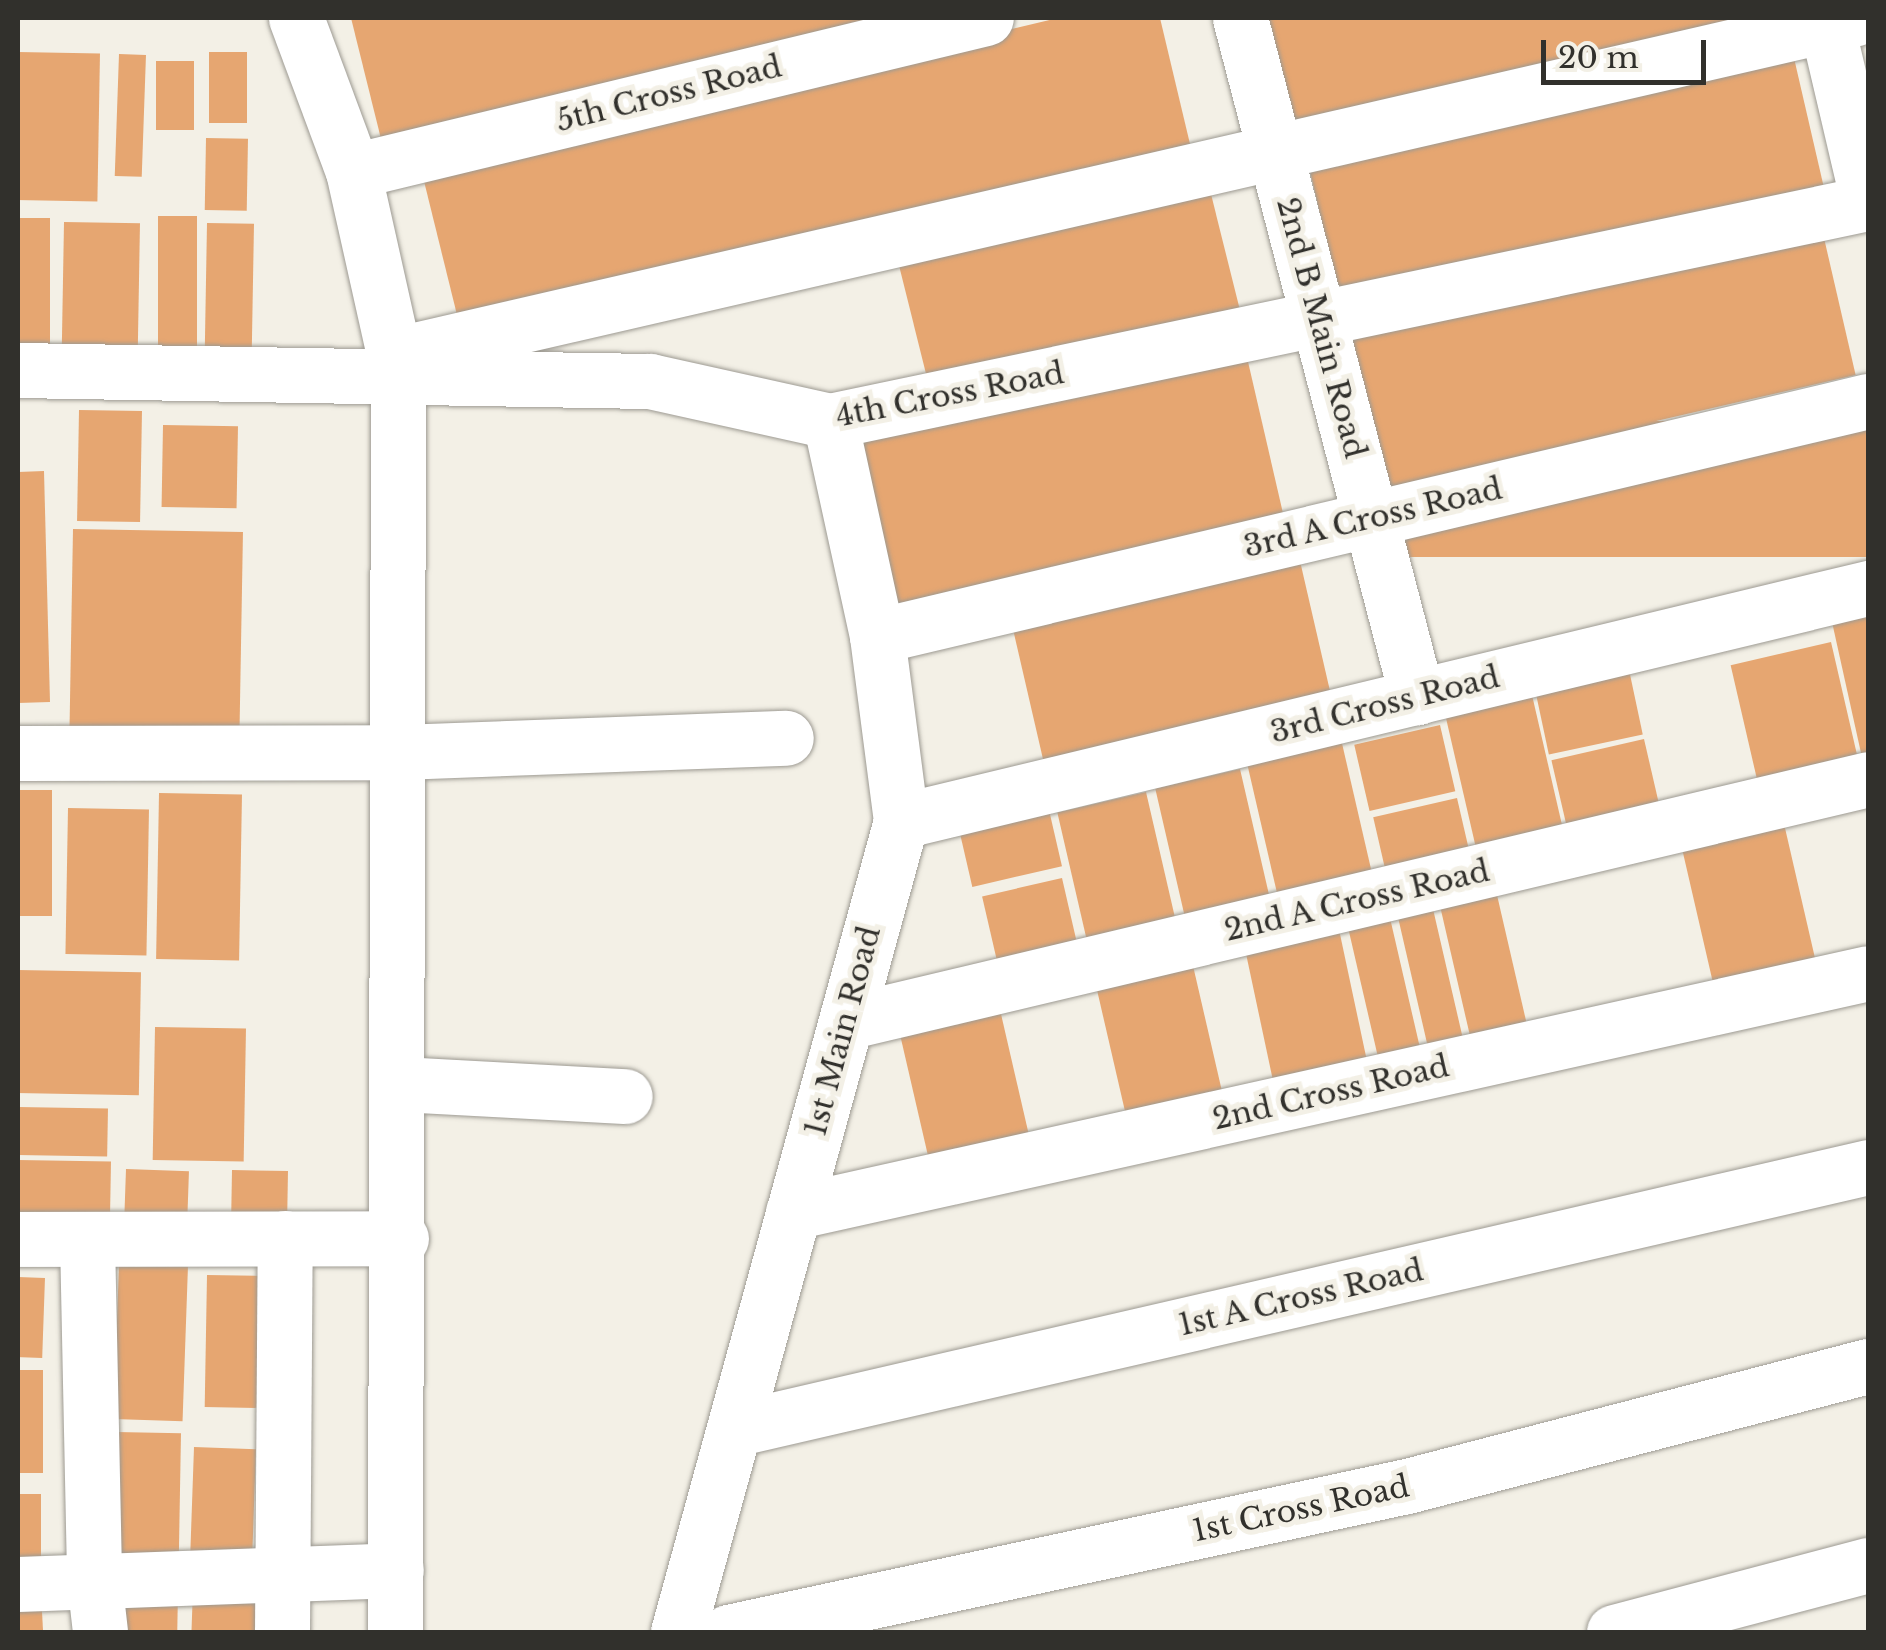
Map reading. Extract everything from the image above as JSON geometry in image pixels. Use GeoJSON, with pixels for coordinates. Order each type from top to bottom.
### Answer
{"type":"FeatureCollection","features":[{"type":"Feature","properties":{"kind":"street"},"geometry":{"type":"LineString","coordinates":[[296,18],[353,171],[396,363],[401,1238],[395,1632]]}},
{"type":"Feature","properties":{"kind":"street","name":"5th Cross Road"},"geometry":{"type":"LineString","coordinates":[[353,171],[986,18]]}},
{"type":"Feature","properties":{"kind":"street","name":"2nd B Main Road"},"geometry":{"type":"LineString","coordinates":[[1240,18],[1416,697]]}},
{"type":"Feature","properties":{"kind":"street"},"geometry":{"type":"LineString","coordinates":[[396,363],[1836,20],[1868,202]]}},
{"type":"Feature","properties":{"kind":"street","name":"4th Cross Road"},"geometry":{"type":"LineString","coordinates":[[18,370],[396,363],[650,381],[830,421],[1868,202]]}},
{"type":"Feature","properties":{"kind":"street","name":"3rd A Cross Road"},"geometry":{"type":"LineString","coordinates":[[877,636],[1868,400]]}},
{"type":"Feature","properties":{"kind":"street","name":"1st Main Road"},"geometry":{"type":"LineString","coordinates":[[678,1632],[900,821],[877,636],[830,421]]}},
{"type":"Feature","properties":{"kind":"street","name":"3rd Cross Road"},"geometry":{"type":"LineString","coordinates":[[900,821],[1868,588]]}},
{"type":"Feature","properties":{"kind":"street"},"geometry":{"type":"LineString","coordinates":[[18,753],[400,752],[786,738]]}},
{"type":"Feature","properties":{"kind":"street","name":"2nd A Cross Road"},"geometry":{"type":"LineString","coordinates":[[846,1022],[1868,779]]}},
{"type":"Feature","properties":{"kind":"street","name":"2nd Cross Road"},"geometry":{"type":"LineString","coordinates":[[793,1212],[1868,973]]}},
{"type":"Feature","properties":{"kind":"street"},"geometry":{"type":"LineString","coordinates":[[400,1084],[625,1096]]}},
{"type":"Feature","properties":{"kind":"street","name":"1st A Cross Road"},"geometry":{"type":"LineString","coordinates":[[734,1429],[1868,1167]]}},
{"type":"Feature","properties":{"kind":"street"},"geometry":{"type":"LineString","coordinates":[[18,1238],[401,1238]]}},
{"type":"Feature","properties":{"kind":"street"},"geometry":{"type":"LineString","coordinates":[[87,1238],[94,1580],[100,1632]]}},
{"type":"Feature","properties":{"kind":"street"},"geometry":{"type":"LineString","coordinates":[[282,1632],[285,1238]]}},
{"type":"Feature","properties":{"kind":"street","name":"1st Cross Road"},"geometry":{"type":"LineString","coordinates":[[728,1632],[1407,1486],[1868,1366]]}},
{"type":"Feature","properties":{"kind":"street"},"geometry":{"type":"LineString","coordinates":[[1627,1631],[1868,1565]]}},
{"type":"Feature","properties":{"kind":"street"},"geometry":{"type":"LineString","coordinates":[[18,1584],[396,1570]]}},
{"type":"Feature","properties":{"kind":"building"},"geometry":{"type":"Polygon","coordinates":[[[351,18],[919,18],[383,147],[351,18]]]}},
{"type":"Feature","properties":{"kind":"building"},"geometry":{"type":"Polygon","coordinates":[[[1058,18],[1160,18],[1190,144],[458,319],[421,169],[1058,18]]]}},
{"type":"Feature","properties":{"kind":"building"},"geometry":{"type":"Polygon","coordinates":[[[1262,18],[1781,18],[1289,134],[1262,18]]]}},
{"type":"Feature","properties":{"kind":"building"},"geometry":{"type":"Polygon","coordinates":[[[1791,45],[1824,188],[1340,300],[1307,157],[1791,45]]]}},
{"type":"Feature","properties":{"kind":"building"},"geometry":{"type":"Polygon","coordinates":[[[18,52],[100,53],[97,201],[18,200],[18,52]]]}},
{"type":"Feature","properties":{"kind":"building"},"geometry":{"type":"Polygon","coordinates":[[[209,52],[247,52],[247,123],[209,123],[209,52]]]}},
{"type":"Feature","properties":{"kind":"building"},"geometry":{"type":"Polygon","coordinates":[[[119,54],[146,55],[142,177],[115,176],[119,54]]]}},
{"type":"Feature","properties":{"kind":"building"},"geometry":{"type":"Polygon","coordinates":[[[156,61],[194,61],[194,130],[156,130],[156,61]]]}},
{"type":"Feature","properties":{"kind":"building"},"geometry":{"type":"Polygon","coordinates":[[[206,138],[248,139],[247,211],[205,210],[206,138]]]}},
{"type":"Feature","properties":{"kind":"building"},"geometry":{"type":"Polygon","coordinates":[[[1206,174],[1242,319],[932,396],[896,251],[1206,174]]]}},
{"type":"Feature","properties":{"kind":"building"},"geometry":{"type":"Polygon","coordinates":[[[158,216],[197,216],[197,354],[158,354],[158,216]]]}},
{"type":"Feature","properties":{"kind":"building"},"geometry":{"type":"Polygon","coordinates":[[[18,218],[50,218],[50,355],[18,355],[18,218]]]}},
{"type":"Feature","properties":{"kind":"building"},"geometry":{"type":"Polygon","coordinates":[[[64,222],[140,223],[138,352],[62,351],[64,222]]]}},
{"type":"Feature","properties":{"kind":"building"},"geometry":{"type":"Polygon","coordinates":[[[207,223],[254,224],[252,351],[205,350],[207,223]]]}},
{"type":"Feature","properties":{"kind":"building"},"geometry":{"type":"Polygon","coordinates":[[[1821,225],[1856,375],[1386,483],[1351,333],[1821,225]]]}},
{"type":"Feature","properties":{"kind":"building"},"geometry":{"type":"Polygon","coordinates":[[[1246,353],[1283,515],[897,604],[860,442],[1246,353]]]}},
{"type":"Feature","properties":{"kind":"building"},"geometry":{"type":"Polygon","coordinates":[[[79,410],[142,411],[140,522],[77,521],[79,410]]]}},
{"type":"Feature","properties":{"kind":"building"},"geometry":{"type":"Polygon","coordinates":[[[1388,421],[1868,421],[1868,557],[1388,557],[1388,421]]]}},
{"type":"Feature","properties":{"kind":"building"},"geometry":{"type":"Polygon","coordinates":[[[163,425],[238,426],[237,508],[162,507],[163,425]]]}},
{"type":"Feature","properties":{"kind":"building"},"geometry":{"type":"Polygon","coordinates":[[[44,471],[50,702],[18,703],[18,472],[44,471]]]}},
{"type":"Feature","properties":{"kind":"building"},"geometry":{"type":"Polygon","coordinates":[[[73,529],[243,532],[240,729],[70,726],[73,529]]]}},
{"type":"Feature","properties":{"kind":"building"},"geometry":{"type":"Polygon","coordinates":[[[1300,561],[1331,694],[1043,760],[1013,627],[1300,561]]]}},
{"type":"Feature","properties":{"kind":"building"},"geometry":{"type":"Polygon","coordinates":[[[1868,614],[1868,761],[1863,762],[1832,622],[1868,614]]]}},
{"type":"Feature","properties":{"kind":"building"},"geometry":{"type":"Polygon","coordinates":[[[1831,642],[1858,759],[1758,782],[1731,665],[1831,642]]]}},
{"type":"Feature","properties":{"kind":"building"},"geometry":{"type":"Polygon","coordinates":[[[1628,665],[1643,734],[1549,754],[1534,685],[1628,665]]]}},
{"type":"Feature","properties":{"kind":"building"},"geometry":{"type":"Polygon","coordinates":[[[1532,695],[1565,837],[1478,857],[1445,715],[1532,695]]]}},
{"type":"Feature","properties":{"kind":"building"},"geometry":{"type":"Polygon","coordinates":[[[1440,725],[1455,791],[1370,811],[1354,745],[1440,725]]]}},
{"type":"Feature","properties":{"kind":"building"},"geometry":{"type":"Polygon","coordinates":[[[1338,726],[1373,878],[1279,900],[1243,748],[1338,726]]]}},
{"type":"Feature","properties":{"kind":"building"},"geometry":{"type":"Polygon","coordinates":[[[1644,739],[1662,816],[1569,837],[1551,760],[1644,739]]]}},
{"type":"Feature","properties":{"kind":"building"},"geometry":{"type":"Polygon","coordinates":[[[1240,769],[1271,903],[1186,923],[1155,789],[1240,769]]]}},
{"type":"Feature","properties":{"kind":"building"},"geometry":{"type":"Polygon","coordinates":[[[18,790],[52,790],[52,916],[18,916],[18,790]]]}},
{"type":"Feature","properties":{"kind":"building"},"geometry":{"type":"Polygon","coordinates":[[[1146,792],[1177,925],[1088,946],[1057,812],[1146,792]]]}},
{"type":"Feature","properties":{"kind":"building"},"geometry":{"type":"Polygon","coordinates":[[[159,793],[242,794],[239,960],[156,959],[159,793]]]}},
{"type":"Feature","properties":{"kind":"building"},"geometry":{"type":"Polygon","coordinates":[[[1046,797],[1062,866],[972,887],[956,818],[1046,797]]]}},
{"type":"Feature","properties":{"kind":"building"},"geometry":{"type":"Polygon","coordinates":[[[1457,798],[1472,861],[1388,881],[1373,817],[1457,798]]]}},
{"type":"Feature","properties":{"kind":"building"},"geometry":{"type":"Polygon","coordinates":[[[68,808],[149,809],[146,955],[65,954],[68,808]]]}},
{"type":"Feature","properties":{"kind":"building"},"geometry":{"type":"Polygon","coordinates":[[[1782,815],[1816,962],[1714,986],[1680,839],[1782,815]]]}},
{"type":"Feature","properties":{"kind":"building"},"geometry":{"type":"Polygon","coordinates":[[[1062,878],[1078,949],[999,968],[982,896],[1062,878]]]}},
{"type":"Feature","properties":{"kind":"building"},"geometry":{"type":"Polygon","coordinates":[[[1494,882],[1527,1023],[1470,1036],[1437,895],[1494,882]]]}},
{"type":"Feature","properties":{"kind":"building"},"geometry":{"type":"Polygon","coordinates":[[[1433,909],[1466,1050],[1431,1058],[1398,917],[1433,909]]]}},
{"type":"Feature","properties":{"kind":"building"},"geometry":{"type":"Polygon","coordinates":[[[1390,918],[1422,1057],[1380,1067],[1348,928],[1390,918]]]}},
{"type":"Feature","properties":{"kind":"building"},"geometry":{"type":"Polygon","coordinates":[[[1337,920],[1367,1061],[1273,1081],[1243,940],[1337,920]]]}},
{"type":"Feature","properties":{"kind":"building"},"geometry":{"type":"Polygon","coordinates":[[[1191,957],[1224,1101],[1128,1123],[1095,979],[1191,957]]]}},
{"type":"Feature","properties":{"kind":"building"},"geometry":{"type":"Polygon","coordinates":[[[18,970],[141,972],[139,1095],[18,1093],[18,970]]]}},
{"type":"Feature","properties":{"kind":"building"},"geometry":{"type":"Polygon","coordinates":[[[998,1001],[1031,1143],[930,1166],[898,1024],[998,1001]]]}},
{"type":"Feature","properties":{"kind":"building"},"geometry":{"type":"Polygon","coordinates":[[[155,1027],[246,1029],[244,1162],[153,1160],[155,1027]]]}},
{"type":"Feature","properties":{"kind":"building"},"geometry":{"type":"Polygon","coordinates":[[[18,1107],[108,1109],[107,1157],[18,1155],[18,1107]]]}},
{"type":"Feature","properties":{"kind":"building"},"geometry":{"type":"Polygon","coordinates":[[[18,1160],[111,1162],[110,1232],[18,1230],[18,1160]]]}},
{"type":"Feature","properties":{"kind":"building"},"geometry":{"type":"Polygon","coordinates":[[[126,1169],[189,1171],[187,1234],[124,1232],[126,1169]]]}},
{"type":"Feature","properties":{"kind":"building"},"geometry":{"type":"Polygon","coordinates":[[[232,1170],[288,1171],[287,1230],[231,1229],[232,1170]]]}},
{"type":"Feature","properties":{"kind":"building"},"geometry":{"type":"Polygon","coordinates":[[[119,1264],[188,1266],[183,1421],[114,1419],[119,1264]]]}},
{"type":"Feature","properties":{"kind":"building"},"geometry":{"type":"Polygon","coordinates":[[[207,1275],[264,1276],[262,1408],[205,1407],[207,1275]]]}},
{"type":"Feature","properties":{"kind":"building"},"geometry":{"type":"Polygon","coordinates":[[[18,1277],[45,1278],[42,1358],[18,1357],[18,1277]]]}},
{"type":"Feature","properties":{"kind":"building"},"geometry":{"type":"Polygon","coordinates":[[[18,1370],[43,1370],[43,1473],[18,1473],[18,1370]]]}},
{"type":"Feature","properties":{"kind":"building"},"geometry":{"type":"Polygon","coordinates":[[[116,1432],[181,1433],[179,1565],[114,1564],[116,1432]]]}},
{"type":"Feature","properties":{"kind":"building"},"geometry":{"type":"Polygon","coordinates":[[[194,1447],[256,1449],[252,1554],[190,1552],[194,1447]]]}},
{"type":"Feature","properties":{"kind":"building"},"geometry":{"type":"Polygon","coordinates":[[[18,1494],[41,1494],[41,1574],[18,1574],[18,1494]]]}},
{"type":"Feature","properties":{"kind":"building"},"geometry":{"type":"Polygon","coordinates":[[[193,1588],[262,1590],[261,1632],[191,1632],[193,1588]]]}},
{"type":"Feature","properties":{"kind":"building"},"geometry":{"type":"Polygon","coordinates":[[[118,1589],[178,1590],[177,1632],[117,1632],[118,1589]]]}},
{"type":"Feature","properties":{"kind":"building"},"geometry":{"type":"Polygon","coordinates":[[[41,1592],[43,1632],[20,1632],[18,1593],[41,1592]]]}}]}
